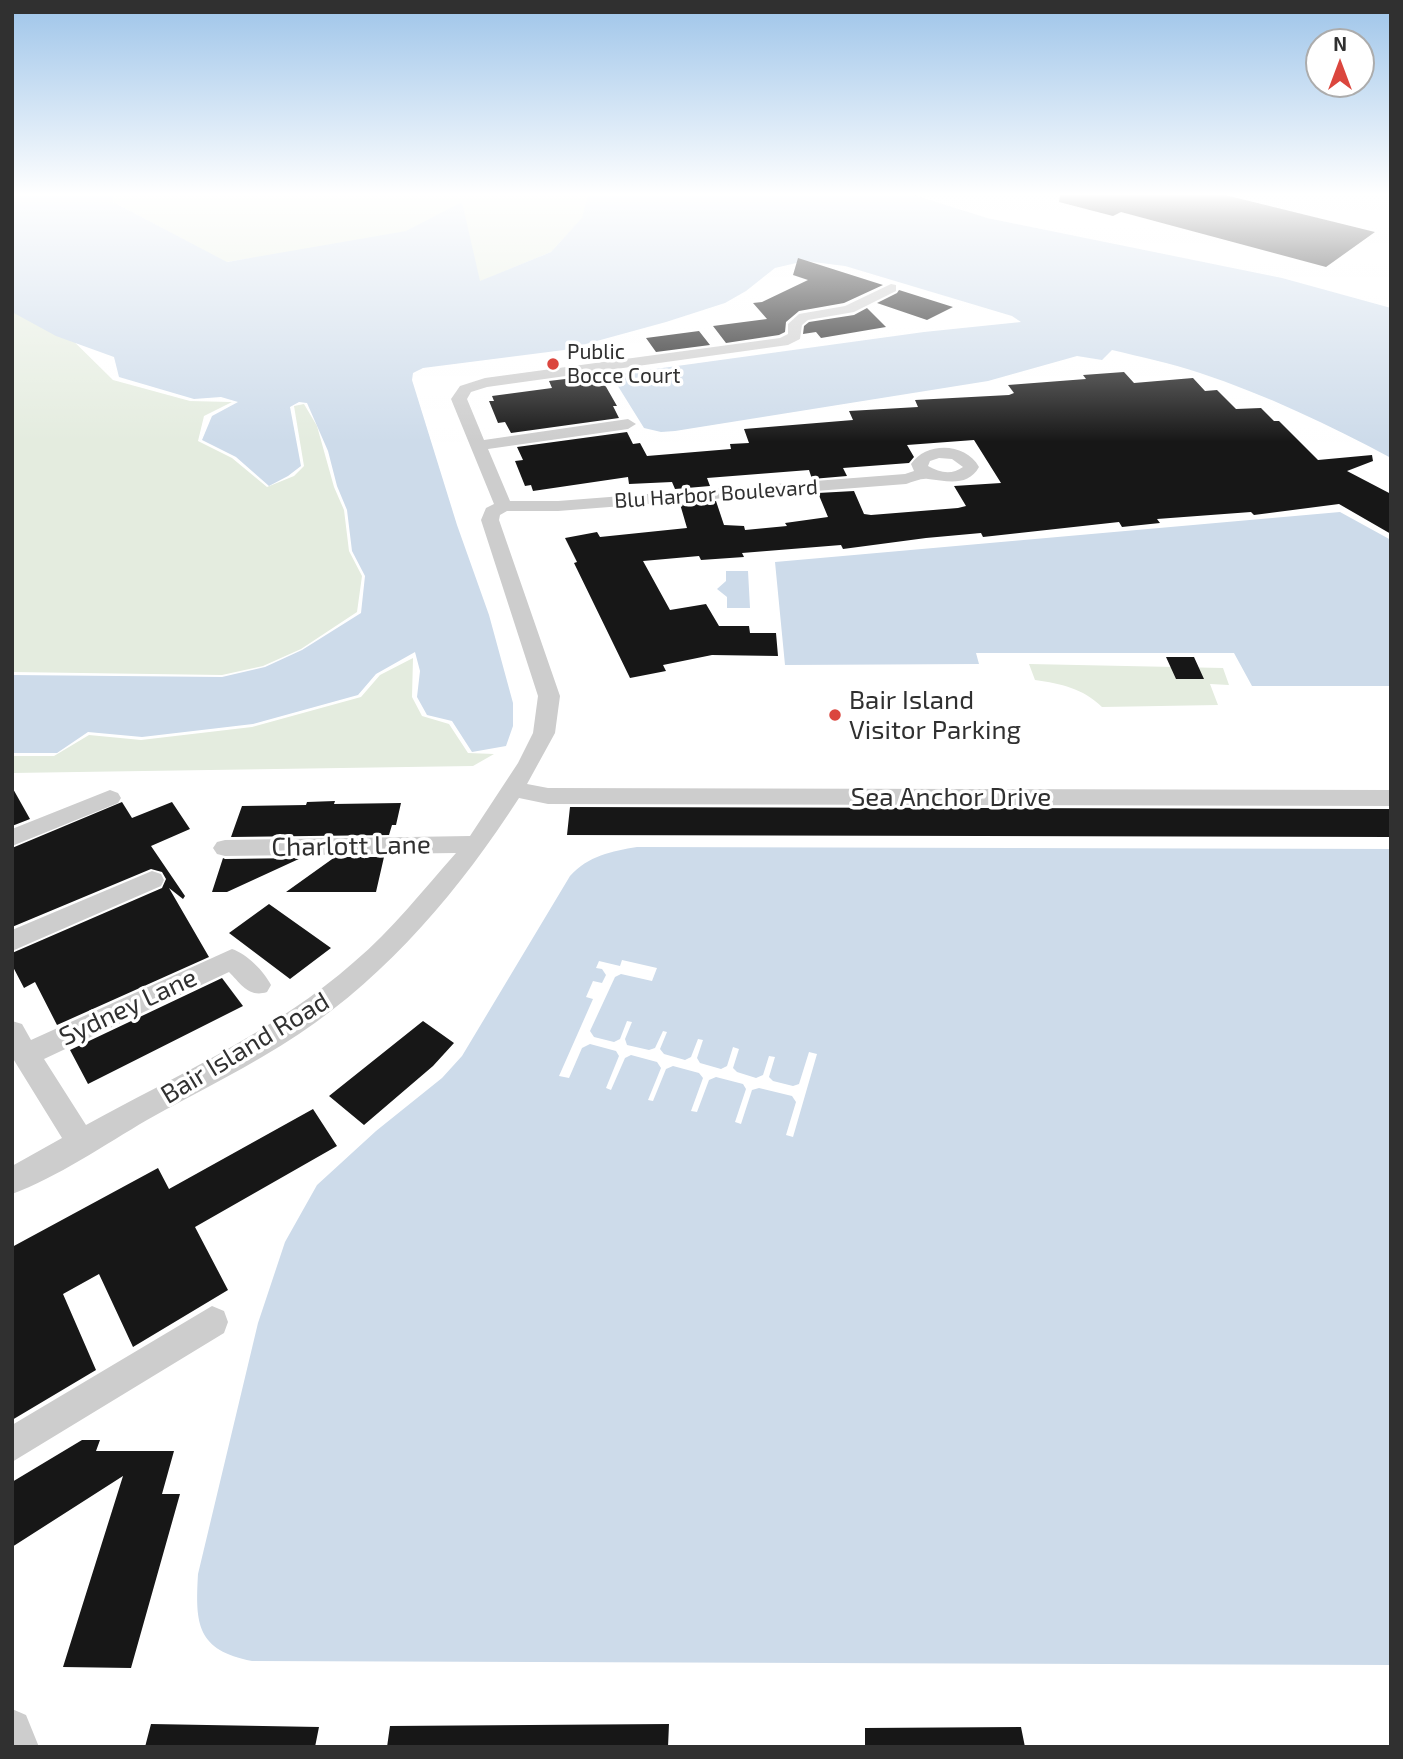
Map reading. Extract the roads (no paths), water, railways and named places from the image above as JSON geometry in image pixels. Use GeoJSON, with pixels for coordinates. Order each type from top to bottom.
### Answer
{"type":"FeatureCollection","features":[{"type":"Feature","properties":{"kind":"street"},"geometry":{"type":"LineString","coordinates":[[504,506],[459,399],[465,389],[783,342],[795,336],[795,324],[804,317],[849,309],[891,288]]}},
{"type":"Feature","properties":{"kind":"street"},"geometry":{"type":"LineString","coordinates":[[479,446],[628,424]]}},
{"type":"Feature","properties":{"kind":"street","name":"Blu Harbor Boulevard"},"geometry":{"type":"LineString","coordinates":[[504,506],[558,506],[906,479],[926,472]]}},
{"type":"Feature","properties":{"kind":"street","name":"Bair Island Road"},"geometry":{"type":"LineString","coordinates":[[12,1181],[290,1026],[331,998],[398,936],[477,844],[529,764],[544,733],[549,696],[490,520],[492,512],[504,506]]}},
{"type":"Feature","properties":{"kind":"street","name":"Sea Anchor Drive"},"geometry":{"type":"LineString","coordinates":[[512,789],[548,796],[1391,798]]}},
{"type":"Feature","properties":{"kind":"street"},"geometry":{"type":"LineString","coordinates":[[12,838],[110,798]]}},
{"type":"Feature","properties":{"kind":"street","name":"Charlott Lane"},"geometry":{"type":"LineString","coordinates":[[225,848],[477,844]]}},
{"type":"Feature","properties":{"kind":"street"},"geometry":{"type":"LineString","coordinates":[[12,941],[152,880]]}},
{"type":"Feature","properties":{"kind":"street","name":"Sydney Lane"},"geometry":{"type":"LineString","coordinates":[[19,1043],[225,952],[258,985]]}},
{"type":"Feature","properties":{"kind":"street"},"geometry":{"type":"LineString","coordinates":[[19,1043],[82,1144]]}},
{"type":"Feature","properties":{"kind":"street"},"geometry":{"type":"LineString","coordinates":[[12,1445],[212,1322]]}},
{"type":"Feature","properties":{"kind":"street"},"geometry":{"type":"LineString","coordinates":[[12,1729],[19,1747]]}},
{"type":"Feature","properties":{"kind":"water"},"geometry":{"type":"Polygon","coordinates":[[[12,277],[479,277],[480,281],[490,277],[764,277],[725,303],[564,350],[423,368],[413,373],[412,380],[457,525],[489,615],[513,703],[513,726],[506,746],[472,752],[452,721],[427,715],[417,697],[420,671],[415,652],[376,674],[358,695],[253,724],[142,737],[88,732],[57,753],[12,753],[12,675],[222,677],[265,667],[302,650],[361,613],[365,576],[352,551],[347,510],[337,486],[328,451],[307,403],[299,402],[290,407],[301,466],[269,486],[236,457],[202,440],[212,416],[238,402],[221,397],[194,399],[119,377],[114,357],[56,336],[12,312],[12,277]]]}},
{"type":"Feature","properties":{"kind":"water"},"geometry":{"type":"Polygon","coordinates":[[[882,277],[1278,277],[1391,308],[1391,458],[1321,422],[1249,391],[1189,369],[1112,350],[1102,360],[1077,356],[988,381],[661,432],[644,428],[616,383],[626,373],[924,332],[1021,322],[1012,316],[882,277]]]}},
{"type":"Feature","properties":{"kind":"water"},"geometry":{"type":"Polygon","coordinates":[[[1340,512],[1391,540],[1391,686],[1252,686],[1234,653],[976,653],[979,664],[785,665],[775,562],[1340,512]]]}},
{"type":"Feature","properties":{"kind":"water"},"geometry":{"type":"Polygon","coordinates":[[[726,571],[748,571],[750,608],[727,608],[727,597],[717,589],[726,581],[726,571]]]}},
{"type":"Feature","properties":{"kind":"water"},"geometry":{"type":"Polygon","coordinates":[[[637,847],[1391,849],[1391,1665],[252,1661],[220,1650],[210,1642],[199,1621],[198,1574],[258,1323],[285,1242],[317,1185],[376,1131],[442,1078],[462,1056],[570,876],[593,859],[637,847]]]}},
{"type":"Feature","properties":{"kind":"place","name":"Public Bocce Court"},"geometry":{"type":"Point","coordinates":[553,364]}},
{"type":"Feature","properties":{"kind":"place","name":"Bair Island Visitor Parking"},"geometry":{"type":"Point","coordinates":[835,715]}}]}
